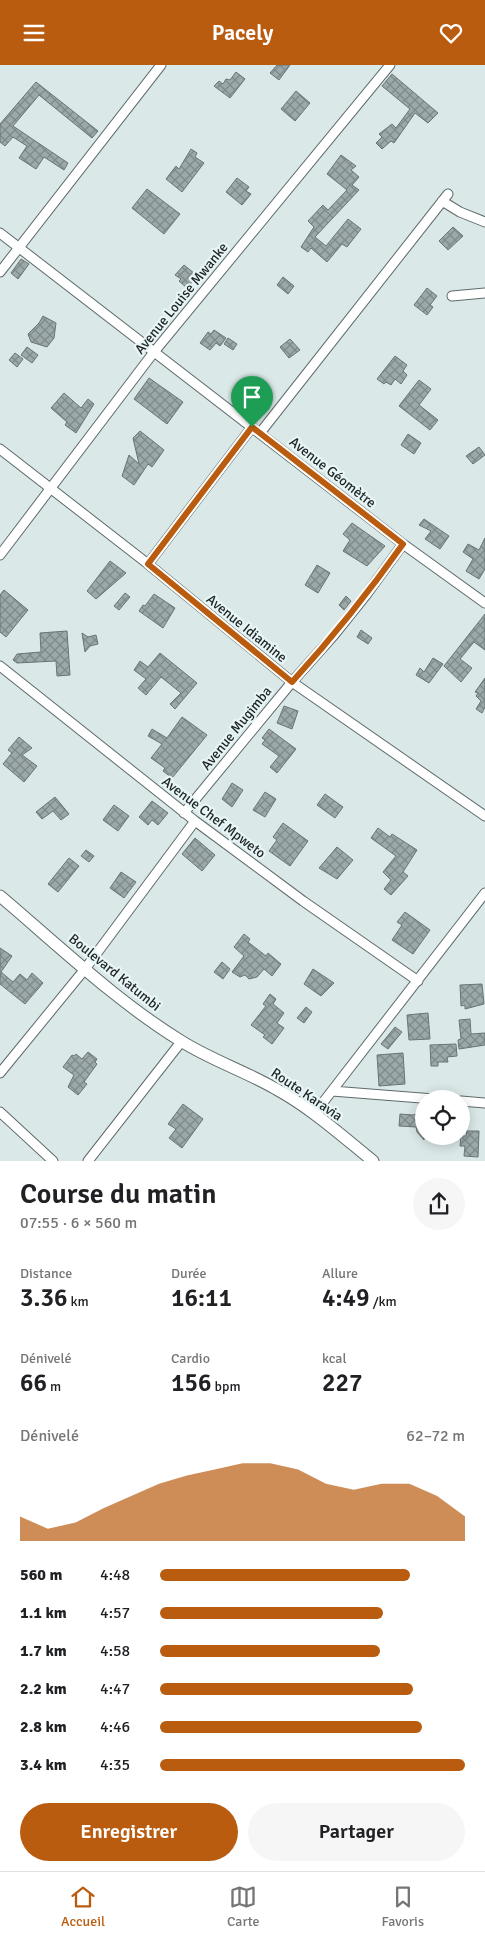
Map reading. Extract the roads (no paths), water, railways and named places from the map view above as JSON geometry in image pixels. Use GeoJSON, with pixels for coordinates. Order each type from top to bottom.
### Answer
{"type":"FeatureCollection","features":[{"type":"Feature","properties":{"kind":"street"},"geometry":{"type":"LineString","coordinates":[[0,272],[161,65]]}},
{"type":"Feature","properties":{"kind":"street","name":"Avenue Louise Mwanke"},"geometry":{"type":"LineString","coordinates":[[0,555],[154,352],[390,65]]}},
{"type":"Feature","properties":{"kind":"street"},"geometry":{"type":"LineString","coordinates":[[260,433],[445,197],[460,212],[485,222]]}},
{"type":"Feature","properties":{"kind":"street","name":"Avenue Géomètre"},"geometry":{"type":"LineString","coordinates":[[0,233],[403,544],[485,603]]}},
{"type":"Feature","properties":{"kind":"street"},"geometry":{"type":"LineString","coordinates":[[452,296],[485,293]]}},
{"type":"Feature","properties":{"kind":"street"},"geometry":{"type":"LineString","coordinates":[[148,564],[252,427]]}},
{"type":"Feature","properties":{"kind":"street","name":"Avenue Idiamine"},"geometry":{"type":"LineString","coordinates":[[0,449],[148,564],[292,682],[485,816]]}},
{"type":"Feature","properties":{"kind":"street","name":"Avenue Mugimba"},"geometry":{"type":"LineString","coordinates":[[184,813],[292,682],[334,635],[403,544]]}},
{"type":"Feature","properties":{"kind":"street","name":"Avenue Chef Mpweto"},"geometry":{"type":"LineString","coordinates":[[0,666],[184,813],[303,901],[418,981]]}},
{"type":"Feature","properties":{"kind":"street"},"geometry":{"type":"LineString","coordinates":[[0,1073],[85,969],[195,821]]}},
{"type":"Feature","properties":{"kind":"street"},"geometry":{"type":"LineString","coordinates":[[314,1114],[485,893]]}},
{"type":"Feature","properties":{"kind":"street","name":"Boulevard Katumbi"},"geometry":{"type":"LineString","coordinates":[[0,896],[141,1014],[181,1042],[219,1061]]}},
{"type":"Feature","properties":{"kind":"street"},"geometry":{"type":"LineString","coordinates":[[88,1161],[181,1042]]}},
{"type":"Feature","properties":{"kind":"street","name":"Route Karavia"},"geometry":{"type":"LineString","coordinates":[[219,1061],[278,1090],[314,1114],[374,1161]]}},
{"type":"Feature","properties":{"kind":"street"},"geometry":{"type":"LineString","coordinates":[[332,1091],[415,1098]]}},
{"type":"Feature","properties":{"kind":"street"},"geometry":{"type":"LineString","coordinates":[[470,1102],[485,1103]]}},
{"type":"Feature","properties":{"kind":"street"},"geometry":{"type":"LineString","coordinates":[[0,1112],[53,1161]]}}]}
